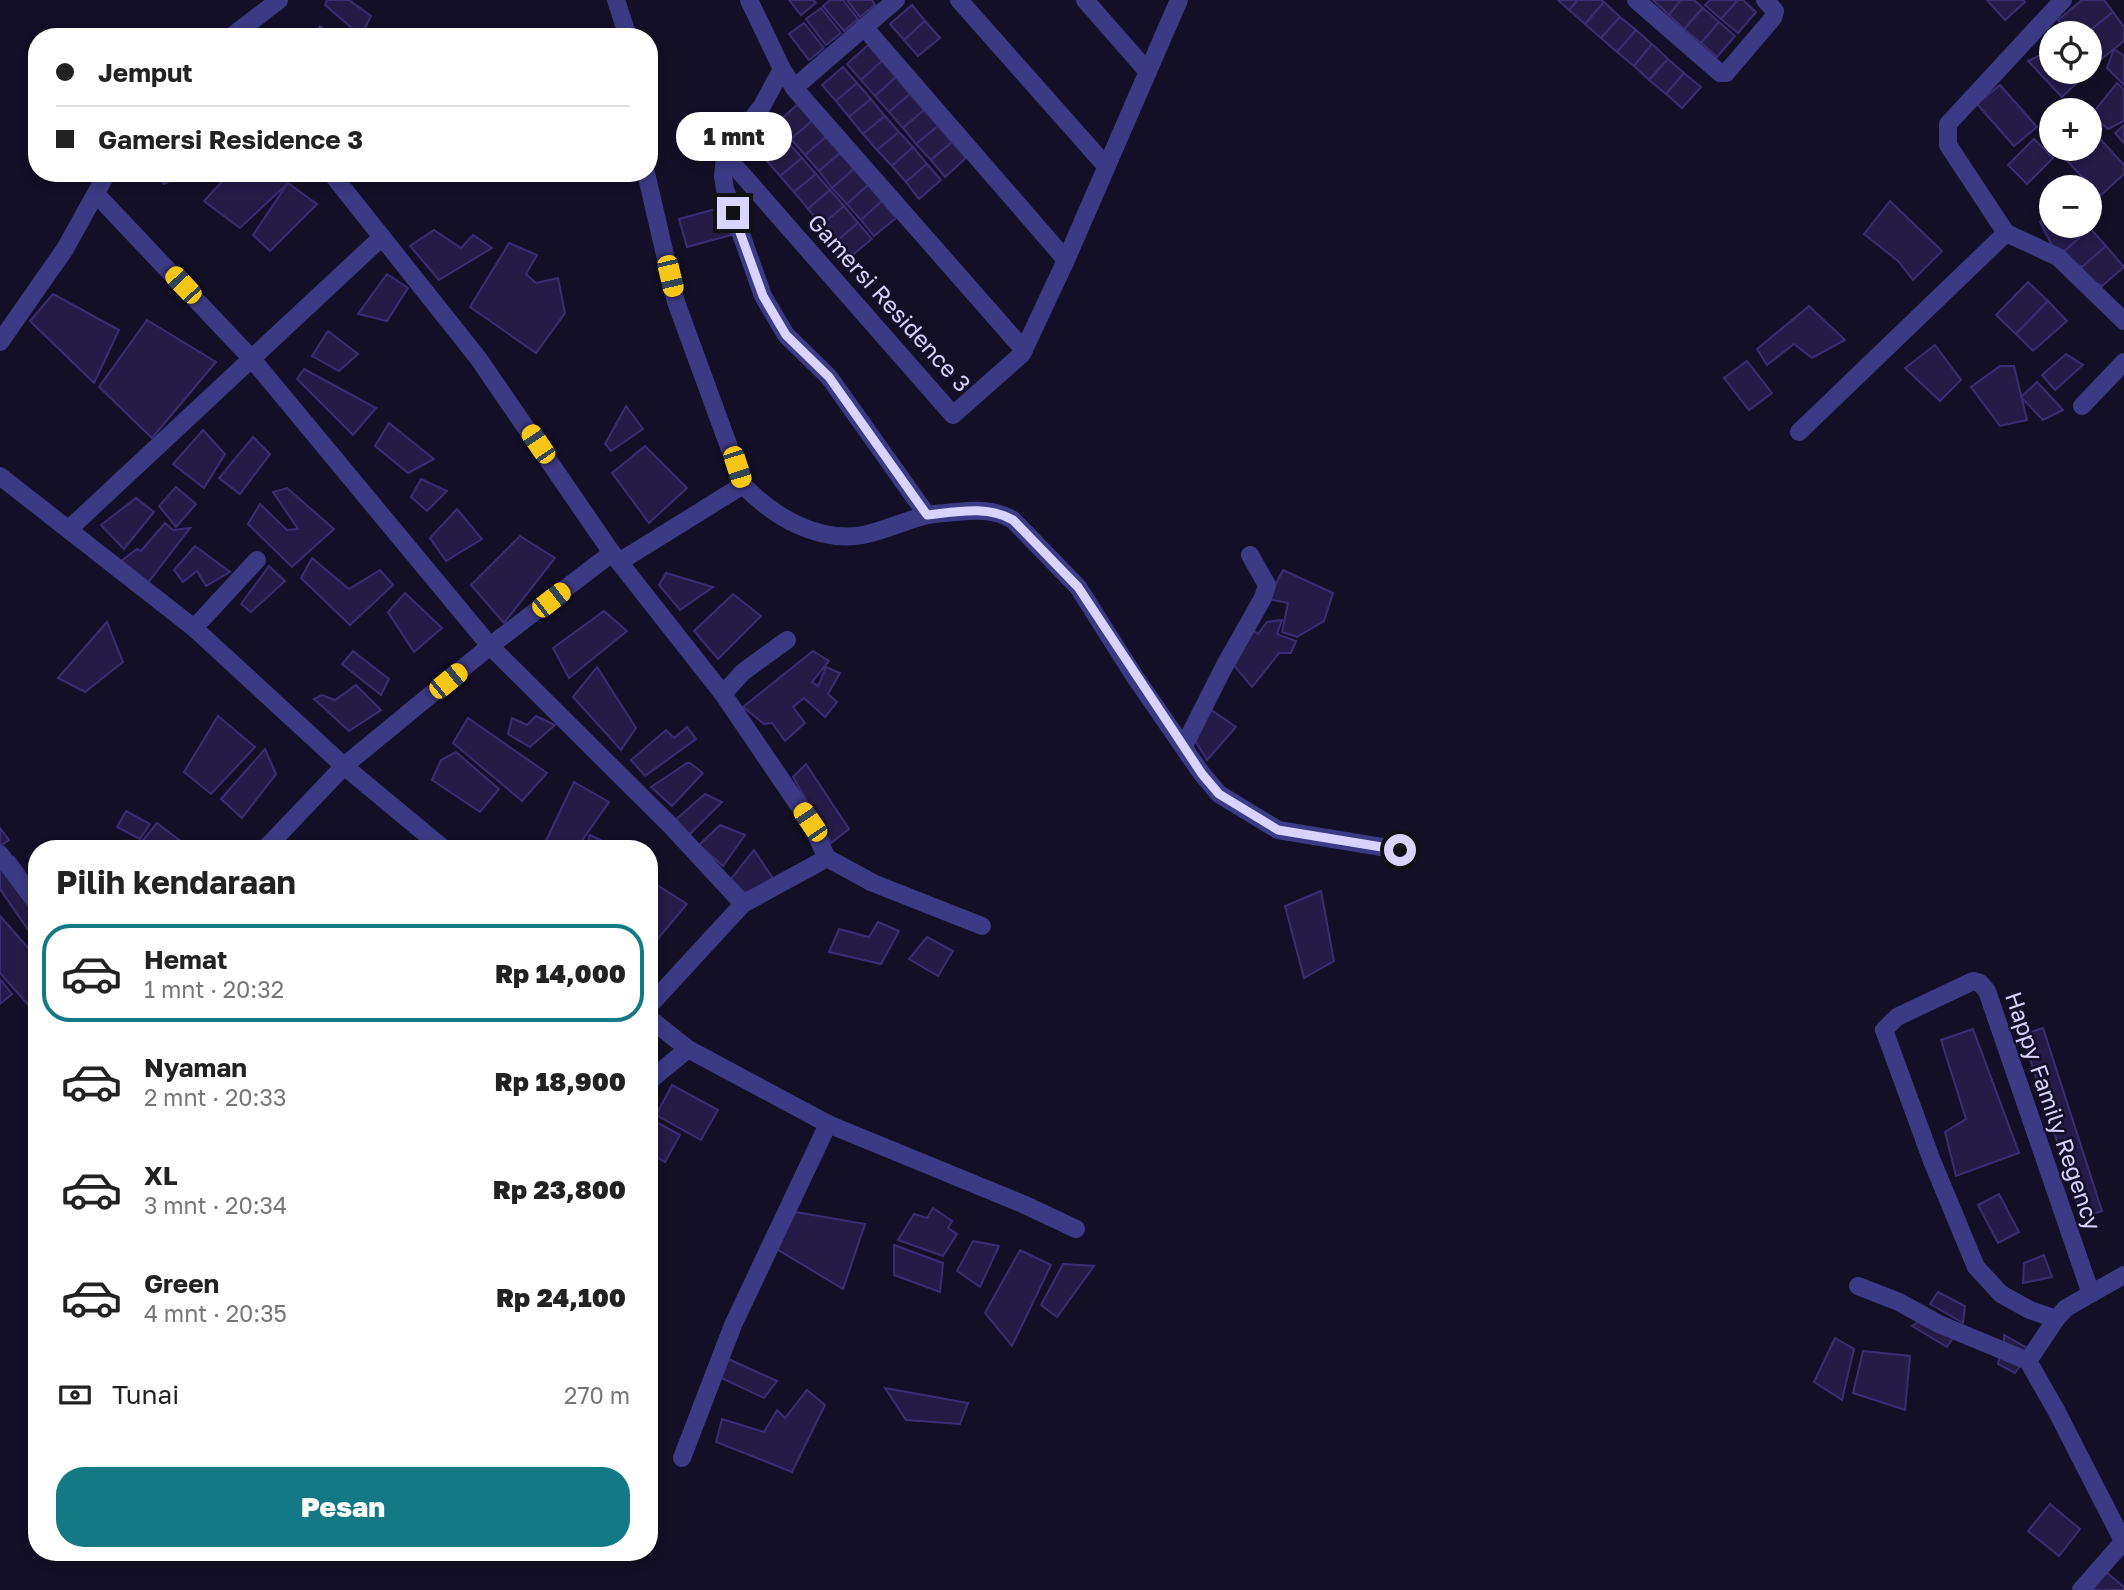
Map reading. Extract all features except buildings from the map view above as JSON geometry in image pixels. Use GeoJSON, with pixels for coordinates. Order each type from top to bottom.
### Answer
{"type":"FeatureCollection","features":[{"type":"Feature","properties":{"kind":"street"},"geometry":{"type":"LineString","coordinates":[[243,28],[279,0]]}},
{"type":"Feature","properties":{"kind":"street"},"geometry":{"type":"LineString","coordinates":[[615,0],[625,28]]}},
{"type":"Feature","properties":{"kind":"street"},"geometry":{"type":"LineString","coordinates":[[794,88],[896,0]]}},
{"type":"Feature","properties":{"kind":"street"},"geometry":{"type":"LineString","coordinates":[[959,0],[1107,166]]}},
{"type":"Feature","properties":{"kind":"street"},"geometry":{"type":"LineString","coordinates":[[1086,0],[1148,72]]}},
{"type":"Feature","properties":{"kind":"street","name":"Gamersi Residence 3"},"geometry":{"type":"LineString","coordinates":[[725,155],[953,415],[1024,351],[1179,0]]}},
{"type":"Feature","properties":{"kind":"street"},"geometry":{"type":"LineString","coordinates":[[1636,0],[1720,73],[1726,73],[1773,18],[1775,11],[1765,0]]}},
{"type":"Feature","properties":{"kind":"street"},"geometry":{"type":"LineString","coordinates":[[2063,0],[1948,124],[1948,145],[2006,233],[2059,257],[2124,320]]}},
{"type":"Feature","properties":{"kind":"street"},"geometry":{"type":"LineString","coordinates":[[751,1],[782,69],[794,88],[1024,351]]}},
{"type":"Feature","properties":{"kind":"street"},"geometry":{"type":"LineString","coordinates":[[864,27],[1066,260]]}},
{"type":"Feature","properties":{"kind":"street"},"geometry":{"type":"LineString","coordinates":[[782,69],[762,106],[725,155],[724,189],[763,296],[786,335],[821,366],[927,515]]}},
{"type":"Feature","properties":{"kind":"street"},"geometry":{"type":"LineString","coordinates":[[0,342],[59,260],[102,182]]}},
{"type":"Feature","properties":{"kind":"street"},"geometry":{"type":"LineString","coordinates":[[338,182],[478,358],[615,558],[723,694],[810,822],[827,858],[883,887],[982,926]]}},
{"type":"Feature","properties":{"kind":"street"},"geometry":{"type":"LineString","coordinates":[[648,182],[676,302],[743,485],[762,504],[790,523],[830,534],[860,535],[927,515],[989,511],[1001,513],[1013,520],[1078,587],[1202,774],[1219,794],[1278,830],[1400,850]]}},
{"type":"Feature","properties":{"kind":"street"},"geometry":{"type":"LineString","coordinates":[[96,194],[251,359],[490,646],[670,825],[743,904]]}},
{"type":"Feature","properties":{"kind":"street"},"geometry":{"type":"LineString","coordinates":[[1799,432],[2006,233]]}},
{"type":"Feature","properties":{"kind":"street"},"geometry":{"type":"LineString","coordinates":[[69,529],[382,237]]}},
{"type":"Feature","properties":{"kind":"street"},"geometry":{"type":"LineString","coordinates":[[2082,406],[2124,362]]}},
{"type":"Feature","properties":{"kind":"street"},"geometry":{"type":"LineString","coordinates":[[0,476],[194,628],[344,766],[433,840]]}},
{"type":"Feature","properties":{"kind":"street"},"geometry":{"type":"LineString","coordinates":[[274,840],[344,766],[490,646],[615,558],[743,485]]}},
{"type":"Feature","properties":{"kind":"street"},"geometry":{"type":"LineString","coordinates":[[1184,747],[1225,665],[1263,598],[1266,585],[1250,555]]}},
{"type":"Feature","properties":{"kind":"street"},"geometry":{"type":"LineString","coordinates":[[194,628],[257,560]]}},
{"type":"Feature","properties":{"kind":"street"},"geometry":{"type":"LineString","coordinates":[[723,694],[743,672],[787,640]]}},
{"type":"Feature","properties":{"kind":"street"},"geometry":{"type":"LineString","coordinates":[[0,854],[28,892]]}},
{"type":"Feature","properties":{"kind":"street"},"geometry":{"type":"LineString","coordinates":[[658,996],[743,904],[827,858]]}},
{"type":"Feature","properties":{"kind":"street","name":"Happy Family Regency"},"geometry":{"type":"LineString","coordinates":[[2056,1319],[2030,1310],[2001,1294],[1976,1267],[1932,1161],[1884,1030],[1897,1017],[1973,981],[1980,983],[1987,991],[2091,1294]]}},
{"type":"Feature","properties":{"kind":"street"},"geometry":{"type":"LineString","coordinates":[[658,1025],[688,1049],[828,1124],[1023,1204],[1076,1229]]}},
{"type":"Feature","properties":{"kind":"street"},"geometry":{"type":"LineString","coordinates":[[658,1074],[688,1049]]}},
{"type":"Feature","properties":{"kind":"street"},"geometry":{"type":"LineString","coordinates":[[682,1458],[733,1325],[828,1124]]}},
{"type":"Feature","properties":{"kind":"street"},"geometry":{"type":"LineString","coordinates":[[2028,1361],[2066,1308],[2124,1275]]}},
{"type":"Feature","properties":{"kind":"street"},"geometry":{"type":"LineString","coordinates":[[1858,1286],[2028,1361],[2124,1542],[2081,1590]]}},
{"type":"Feature","properties":{"kind":"route"},"geometry":{"type":"LineString","coordinates":[[733,213],[763,296],[786,335],[821,366],[927,515],[989,511],[1001,513],[1013,520],[1078,587],[1135,677],[1202,774],[1219,794],[1278,830],[1400,850]]}}]}
